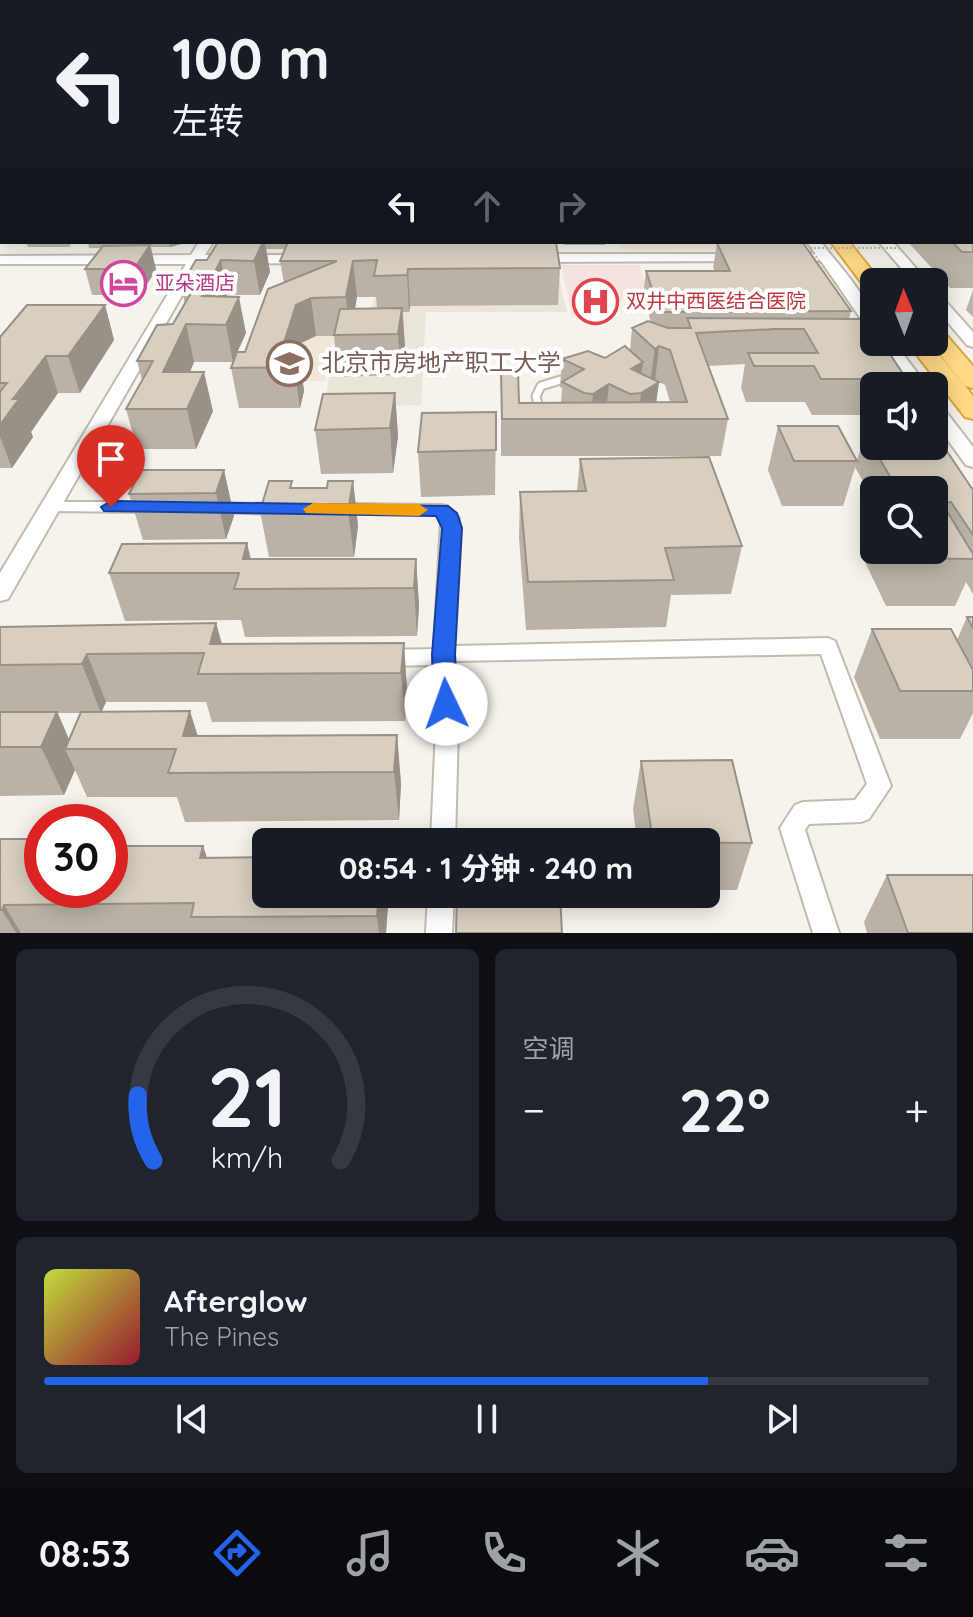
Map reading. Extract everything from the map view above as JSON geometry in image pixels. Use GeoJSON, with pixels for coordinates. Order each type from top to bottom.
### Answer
{"type":"FeatureCollection","features":[{"type":"Feature","properties":{"kind":"highway"},"geometry":{"type":"LineString","coordinates":[[842,244],[859,267]]}},
{"type":"Feature","properties":{"kind":"highway"},"geometry":{"type":"LineString","coordinates":[[863,244],[882,268]]}},
{"type":"Feature","properties":{"kind":"highway"},"geometry":{"type":"LineString","coordinates":[[828,250],[859,267]]}},
{"type":"Feature","properties":{"kind":"highway"},"geometry":{"type":"LineString","coordinates":[[948,346],[951,353]]}},
{"type":"Feature","properties":{"kind":"highway"},"geometry":{"type":"LineString","coordinates":[[948,349],[973,381]]}},
{"type":"Feature","properties":{"kind":"highway"},"geometry":{"type":"LineString","coordinates":[[929,356],[973,412]]}},
{"type":"Feature","properties":{"kind":"street"},"geometry":{"type":"LineString","coordinates":[[0,593],[205,244]]}},
{"type":"Feature","properties":{"kind":"street"},"geometry":{"type":"LineString","coordinates":[[888,244],[909,268]]}},
{"type":"Feature","properties":{"kind":"street"},"geometry":{"type":"LineString","coordinates":[[777,258],[828,250],[860,303]]}},
{"type":"Feature","properties":{"kind":"street"},"geometry":{"type":"LineString","coordinates":[[510,258],[762,258]]}},
{"type":"Feature","properties":{"kind":"street"},"geometry":{"type":"LineString","coordinates":[[0,260],[325,259]]}},
{"type":"Feature","properties":{"kind":"street"},"geometry":{"type":"LineString","coordinates":[[948,313],[973,342]]}},
{"type":"Feature","properties":{"kind":"street"},"geometry":{"type":"LineString","coordinates":[[894,356],[907,372]]}},
{"type":"Feature","properties":{"kind":"street"},"geometry":{"type":"LineString","coordinates":[[948,427],[973,461]]}},
{"type":"Feature","properties":{"kind":"street"},"geometry":{"type":"LineString","coordinates":[[51,507],[441,510],[450,518],[444,655],[447,728],[443,828]]}},
{"type":"Feature","properties":{"kind":"street"},"geometry":{"type":"LineString","coordinates":[[359,658],[828,646],[879,786],[861,811],[803,813],[792,828],[826,933]]}},
{"type":"Feature","properties":{"kind":"street"},"geometry":{"type":"LineString","coordinates":[[439,933],[440,908]]}},
{"type":"Feature","properties":{"kind":"lane"},"geometry":{"type":"LineString","coordinates":[[545,418],[537,408],[541,386],[574,376]]}},
{"type":"Feature","properties":{"kind":"path"},"geometry":{"type":"LineString","coordinates":[[838,287],[810,248],[902,248]]}},
{"type":"Feature","properties":{"kind":"shaded area"},"geometry":{"type":"Polygon","coordinates":[[[619,244],[780,244],[783,249],[629,250],[620,248],[619,244]]]}},
{"type":"Feature","properties":{"kind":"shaded area","name":"双井中西医结合医院"},"geometry":{"type":"Polygon","coordinates":[[[561,265],[640,265],[646,287],[597,315],[572,316],[561,265]]]}},
{"type":"Feature","properties":{"kind":"shaded area"},"geometry":{"type":"Polygon","coordinates":[[[556,266],[567,312],[426,312],[421,405],[324,407],[335,345],[364,344],[381,267],[556,266]]]}},
{"type":"Feature","properties":{"kind":"shaded area","name":"北京市房地产职工大学"},"geometry":{"type":"Polygon","coordinates":[[[366,316],[359,343],[332,344],[324,381],[245,381],[268,317],[366,316]]]}},
{"type":"Feature","properties":{"kind":"building"},"geometry":{"type":"Polygon","coordinates":[[[217,244],[262,244],[254,261],[221,260],[202,296],[239,297],[226,325],[186,324],[163,372],[204,372],[187,409],[126,409],[153,361],[137,361],[157,325],[173,324],[195,286],[181,286],[196,260],[207,260],[217,244]]]}},
{"type":"Feature","properties":{"kind":"building"},"geometry":{"type":"Polygon","coordinates":[[[287,244],[556,244],[560,268],[408,269],[407,275],[374,276],[377,260],[353,261],[346,297],[311,298],[296,305],[281,352],[299,351],[294,367],[231,368],[237,352],[245,352],[268,289],[337,261],[280,261],[287,244]]]}},
{"type":"Feature","properties":{"kind":"building"},"geometry":{"type":"Polygon","coordinates":[[[717,244],[804,244],[851,311],[660,312],[646,271],[730,271],[717,244]]]}},
{"type":"Feature","properties":{"kind":"building"},"geometry":{"type":"Polygon","coordinates":[[[954,244],[973,244],[973,252],[962,252],[954,244]]]}},
{"type":"Feature","properties":{"kind":"building"},"geometry":{"type":"Polygon","coordinates":[[[150,245],[134,269],[85,269],[103,246],[150,245]]]}},
{"type":"Feature","properties":{"kind":"building"},"geometry":{"type":"Polygon","coordinates":[[[27,305],[105,305],[68,356],[46,356],[13,399],[19,399],[0,425],[0,392],[7,383],[0,383],[0,337],[27,305]]]}},
{"type":"Feature","properties":{"kind":"building"},"geometry":{"type":"Polygon","coordinates":[[[402,308],[398,334],[334,335],[340,309],[402,308]]]}},
{"type":"Feature","properties":{"kind":"building"},"geometry":{"type":"Polygon","coordinates":[[[687,318],[860,319],[860,356],[891,356],[902,372],[860,372],[860,379],[821,379],[814,366],[754,366],[748,353],[818,353],[804,329],[696,333],[728,419],[502,419],[501,372],[518,372],[519,403],[687,402],[670,350],[659,346],[655,349],[632,328],[648,321],[668,328],[691,328],[687,318]]]}},
{"type":"Feature","properties":{"kind":"building"},"geometry":{"type":"Polygon","coordinates":[[[625,346],[643,362],[631,369],[659,382],[641,393],[630,394],[609,384],[593,394],[562,382],[584,369],[562,359],[588,351],[605,358],[625,346]]]}},
{"type":"Feature","properties":{"kind":"building"},"geometry":{"type":"Polygon","coordinates":[[[395,393],[390,428],[315,430],[323,394],[395,393]]]}},
{"type":"Feature","properties":{"kind":"building"},"geometry":{"type":"Polygon","coordinates":[[[496,412],[496,450],[418,452],[422,413],[496,412]]]}},
{"type":"Feature","properties":{"kind":"building"},"geometry":{"type":"Polygon","coordinates":[[[778,426],[838,426],[857,461],[794,461],[778,426]]]}},
{"type":"Feature","properties":{"kind":"building"},"geometry":{"type":"Polygon","coordinates":[[[948,453],[973,490],[973,535],[951,502],[948,502],[948,476],[890,476],[880,460],[948,460],[948,453]]]}},
{"type":"Feature","properties":{"kind":"building"},"geometry":{"type":"Polygon","coordinates":[[[709,457],[742,546],[665,548],[674,580],[528,582],[520,492],[586,491],[580,459],[709,457]]]}},
{"type":"Feature","properties":{"kind":"building"},"geometry":{"type":"Polygon","coordinates":[[[141,470],[224,470],[216,493],[129,494],[141,470]]]}},
{"type":"Feature","properties":{"kind":"building"},"geometry":{"type":"Polygon","coordinates":[[[269,481],[292,481],[290,488],[327,488],[328,481],[353,481],[348,511],[260,511],[269,481]]]}},
{"type":"Feature","properties":{"kind":"building"},"geometry":{"type":"Polygon","coordinates":[[[948,513],[973,554],[973,559],[948,559],[948,513]]]}},
{"type":"Feature","properties":{"kind":"building"},"geometry":{"type":"Polygon","coordinates":[[[247,543],[243,559],[416,559],[414,588],[234,589],[239,573],[109,573],[122,544],[247,543]]]}},
{"type":"Feature","properties":{"kind":"building"},"geometry":{"type":"Polygon","coordinates":[[[216,623],[210,644],[404,643],[401,673],[198,674],[204,653],[87,654],[82,664],[0,665],[0,627],[216,623]]]}},
{"type":"Feature","properties":{"kind":"building"},"geometry":{"type":"Polygon","coordinates":[[[872,629],[951,629],[973,670],[973,691],[900,691],[872,629]]]}},
{"type":"Feature","properties":{"kind":"building"},"geometry":{"type":"Polygon","coordinates":[[[190,711],[183,736],[397,735],[394,772],[168,773],[176,749],[65,749],[81,712],[190,711]]]}},
{"type":"Feature","properties":{"kind":"building"},"geometry":{"type":"Polygon","coordinates":[[[0,712],[57,712],[41,747],[0,747],[0,712]]]}},
{"type":"Feature","properties":{"kind":"building"},"geometry":{"type":"Polygon","coordinates":[[[732,760],[752,843],[720,843],[720,828],[651,828],[641,761],[732,760]]]}},
{"type":"Feature","properties":{"kind":"building"},"geometry":{"type":"Polygon","coordinates":[[[0,839],[24,839],[24,905],[4,905],[0,910],[0,839]]]}},
{"type":"Feature","properties":{"kind":"building"},"geometry":{"type":"Polygon","coordinates":[[[128,846],[203,846],[200,858],[252,857],[252,908],[378,908],[377,916],[191,917],[194,903],[128,904],[128,846]]]}},
{"type":"Feature","properties":{"kind":"building"},"geometry":{"type":"Polygon","coordinates":[[[887,875],[973,875],[973,933],[908,933],[887,875]]]}},
{"type":"Feature","properties":{"kind":"building"},"geometry":{"type":"Polygon","coordinates":[[[457,908],[561,908],[562,933],[456,933],[457,908]]]}},
{"type":"Feature","properties":{"kind":"slow traffic"},"geometry":{"type":"LineString","coordinates":[[313,509],[419,510]]}},
{"type":"Feature","properties":{"kind":"place","name":"亚朵酒店"},"geometry":{"type":"Point","coordinates":[124,283]}},
{"type":"Feature","properties":{"kind":"place","name":"双井中西医结合医院"},"geometry":{"type":"Point","coordinates":[595,301]}},
{"type":"Feature","properties":{"kind":"place","name":"北京市房地产职工大学"},"geometry":{"type":"Point","coordinates":[290,363]}},
{"type":"Feature","properties":{"kind":"route"},"geometry":{"type":"LineString","coordinates":[[111,507],[441,510],[450,518],[452,528],[444,655],[446,704]]}}]}
